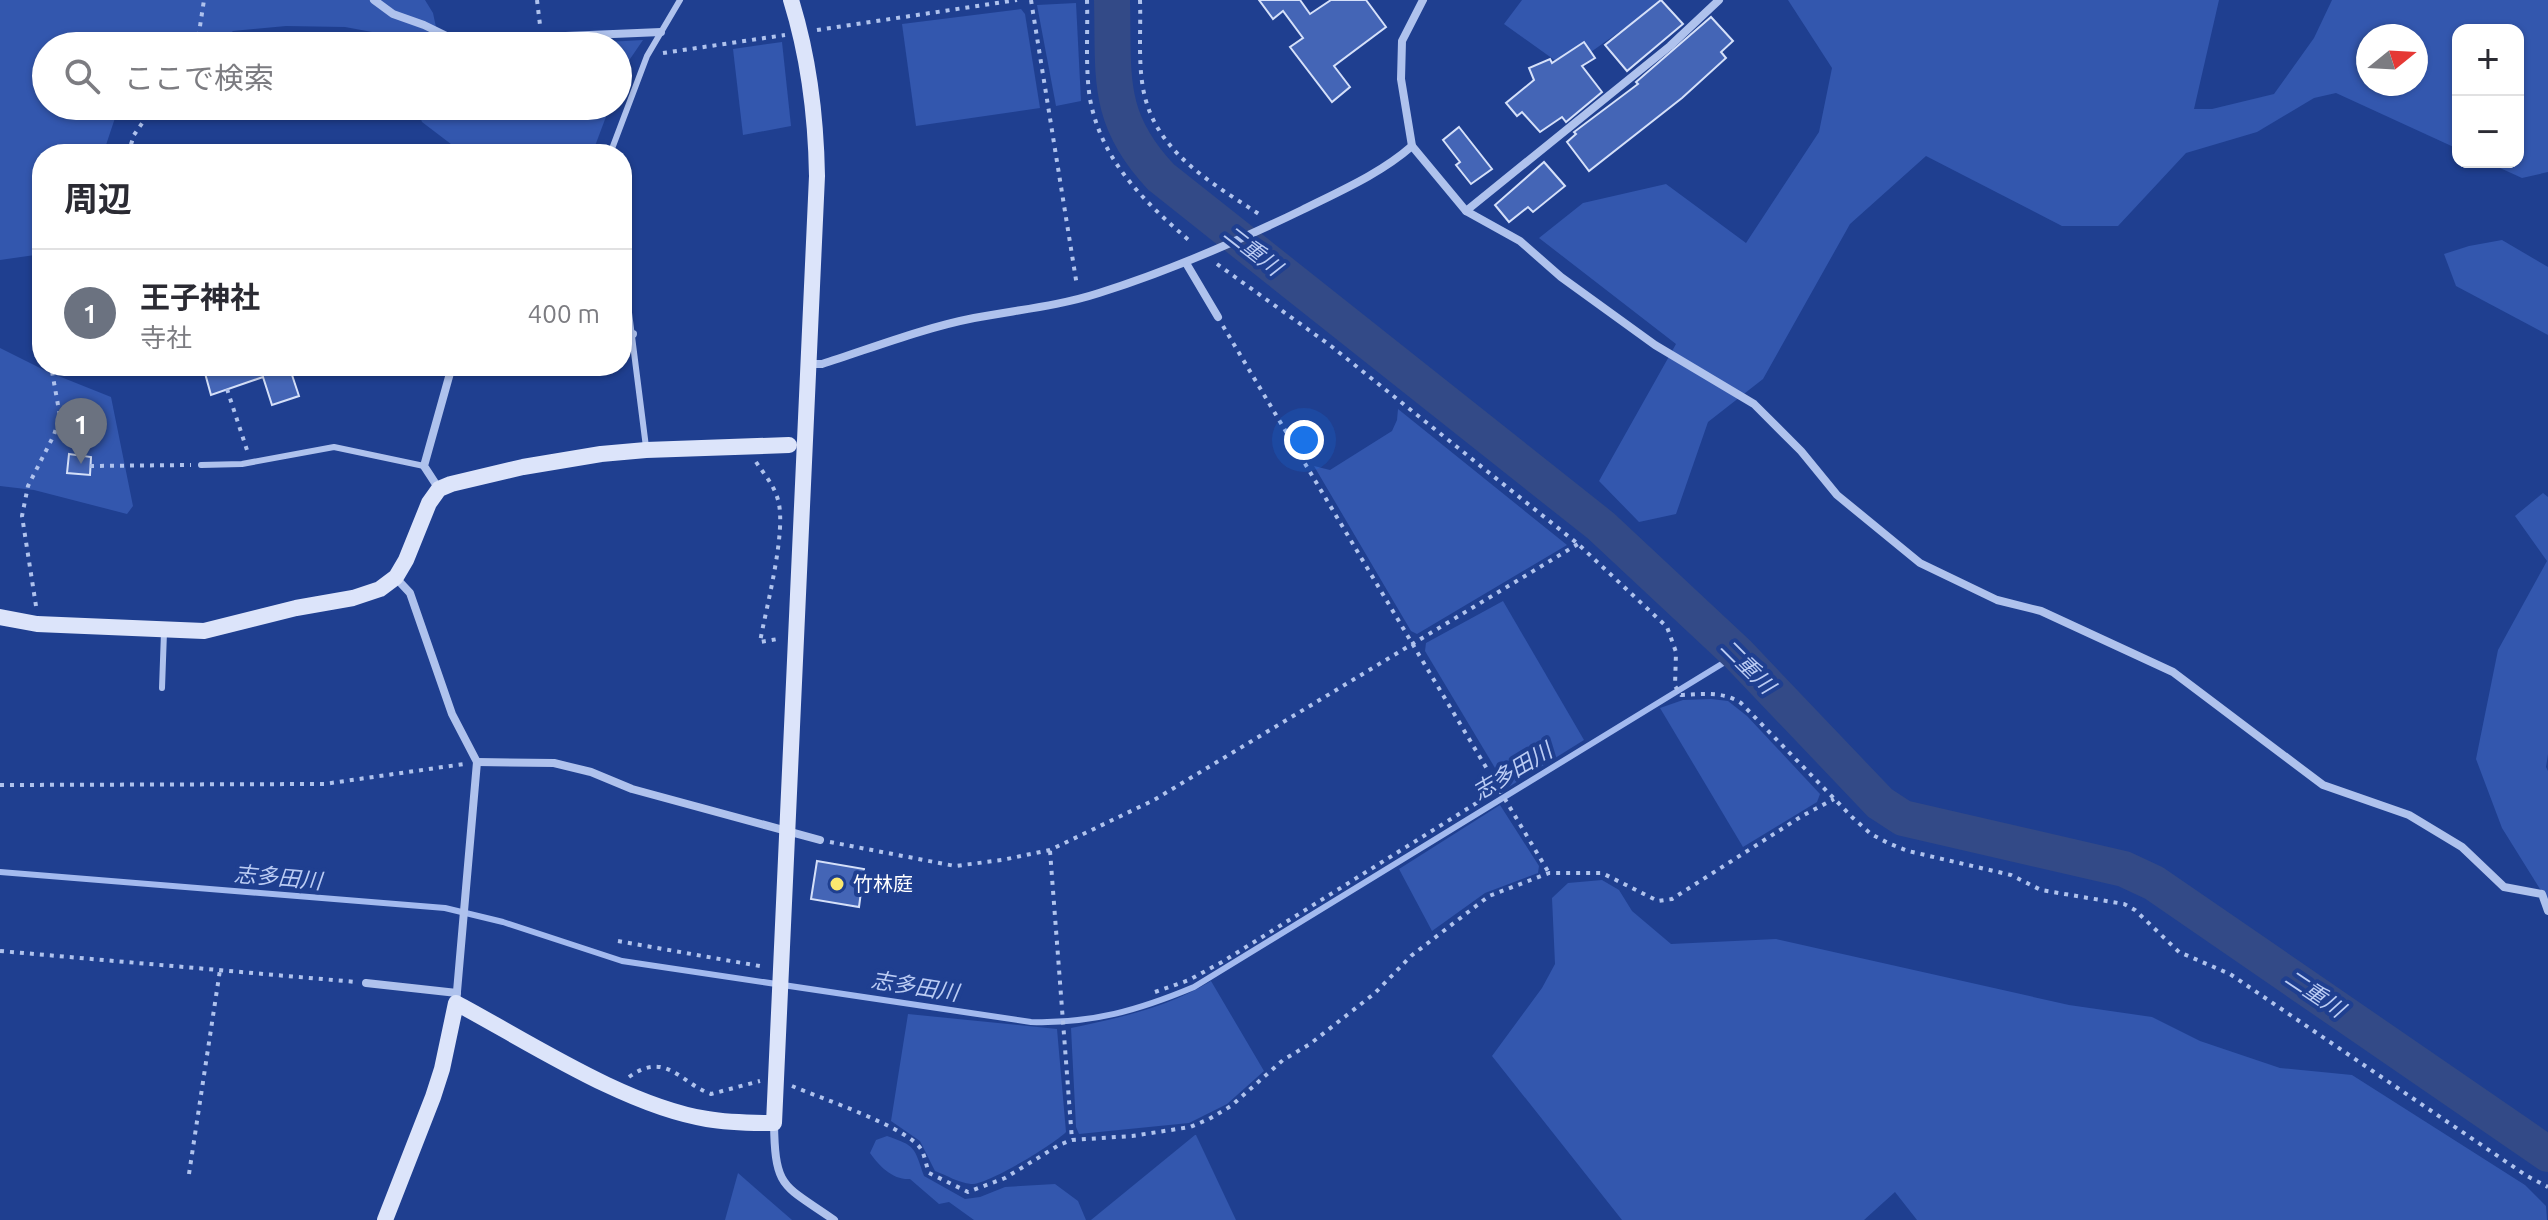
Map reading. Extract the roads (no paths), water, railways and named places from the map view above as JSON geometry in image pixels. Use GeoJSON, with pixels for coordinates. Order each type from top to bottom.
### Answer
{"type":"FeatureCollection","features":[{"type":"Feature","properties":{"kind":"street"},"geometry":{"type":"LineString","coordinates":[[374,0],[393,14],[438,32]]}},
{"type":"Feature","properties":{"kind":"street"},"geometry":{"type":"LineString","coordinates":[[791,0],[811,87],[817,176],[807,364],[796,445],[786,829],[774,1123],[778,1173],[785,1186],[834,1220]]}},
{"type":"Feature","properties":{"kind":"street"},"geometry":{"type":"LineString","coordinates":[[1423,0],[1402,41],[1401,79],[1412,146],[1466,211],[1520,241],[1561,277],[1655,345],[1754,404],[1801,451],[1837,495],[1920,563],[1997,600],[2041,611],[2173,672],[2323,785],[2409,815],[2462,847],[2504,887],[2542,894],[2548,911]]}},
{"type":"Feature","properties":{"kind":"street"},"geometry":{"type":"LineString","coordinates":[[1466,211],[1670,46],[1719,0]]}},
{"type":"Feature","properties":{"kind":"street"},"geometry":{"type":"LineString","coordinates":[[632,33],[661,32]]}},
{"type":"Feature","properties":{"kind":"street"},"geometry":{"type":"LineString","coordinates":[[807,364],[822,364],[971,319],[1079,299],[1186,263],[1356,183],[1395,161],[1412,146]]}},
{"type":"Feature","properties":{"kind":"street"},"geometry":{"type":"LineString","coordinates":[[1186,263],[1218,317]]}},
{"type":"Feature","properties":{"kind":"street"},"geometry":{"type":"LineString","coordinates":[[439,489],[424,466],[449,376]]}},
{"type":"Feature","properties":{"kind":"street"},"geometry":{"type":"LineString","coordinates":[[0,617],[37,624],[204,631],[296,608],[353,598],[380,589],[396,577],[429,503],[439,489],[523,467],[646,450],[796,445]]}},
{"type":"Feature","properties":{"kind":"street"},"geometry":{"type":"LineString","coordinates":[[385,1220],[437,1083],[456,998],[477,762],[452,714],[410,593],[396,577]]}},
{"type":"Feature","properties":{"kind":"street"},"geometry":{"type":"LineString","coordinates":[[477,762],[554,763],[591,772],[632,789],[820,840]]}},
{"type":"Feature","properties":{"kind":"street"},"geometry":{"type":"LineString","coordinates":[[366,983],[456,998],[614,1088],[666,1109],[705,1119],[774,1123]]}},
{"type":"Feature","properties":{"kind":"lane"},"geometry":{"type":"LineString","coordinates":[[632,96],[647,56],[680,0]]}},
{"type":"Feature","properties":{"kind":"lane"},"geometry":{"type":"LineString","coordinates":[[614,144],[623,120]]}},
{"type":"Feature","properties":{"kind":"lane"},"geometry":{"type":"LineString","coordinates":[[632,328],[646,450]]}},
{"type":"Feature","properties":{"kind":"lane"},"geometry":{"type":"LineString","coordinates":[[201,465],[242,464],[334,447],[424,466]]}},
{"type":"Feature","properties":{"kind":"lane"},"geometry":{"type":"LineString","coordinates":[[162,688],[164,631]]}},
{"type":"Feature","properties":{"kind":"waterway","name":"二重川"},"geometry":{"type":"LineString","coordinates":[[1112,0],[1114,73],[1121,115],[1143,156],[1161,177],[1601,526],[1738,654],[1880,803],[1903,818],[2124,869],[2154,883],[2548,1154]]}},
{"type":"Feature","properties":{"kind":"waterway","name":"志多田川"},"geometry":{"type":"LineString","coordinates":[[0,872],[445,908],[503,922],[622,961],[1031,1022],[1074,1021],[1134,1009],[1194,987],[1738,654]]}},
{"type":"Feature","properties":{"kind":"place","name":"王子神社"},"geometry":{"type":"Point","coordinates":[81,464]}},
{"type":"Feature","properties":{"kind":"place","name":"竹林庭"},"geometry":{"type":"Point","coordinates":[837,884]}}]}
